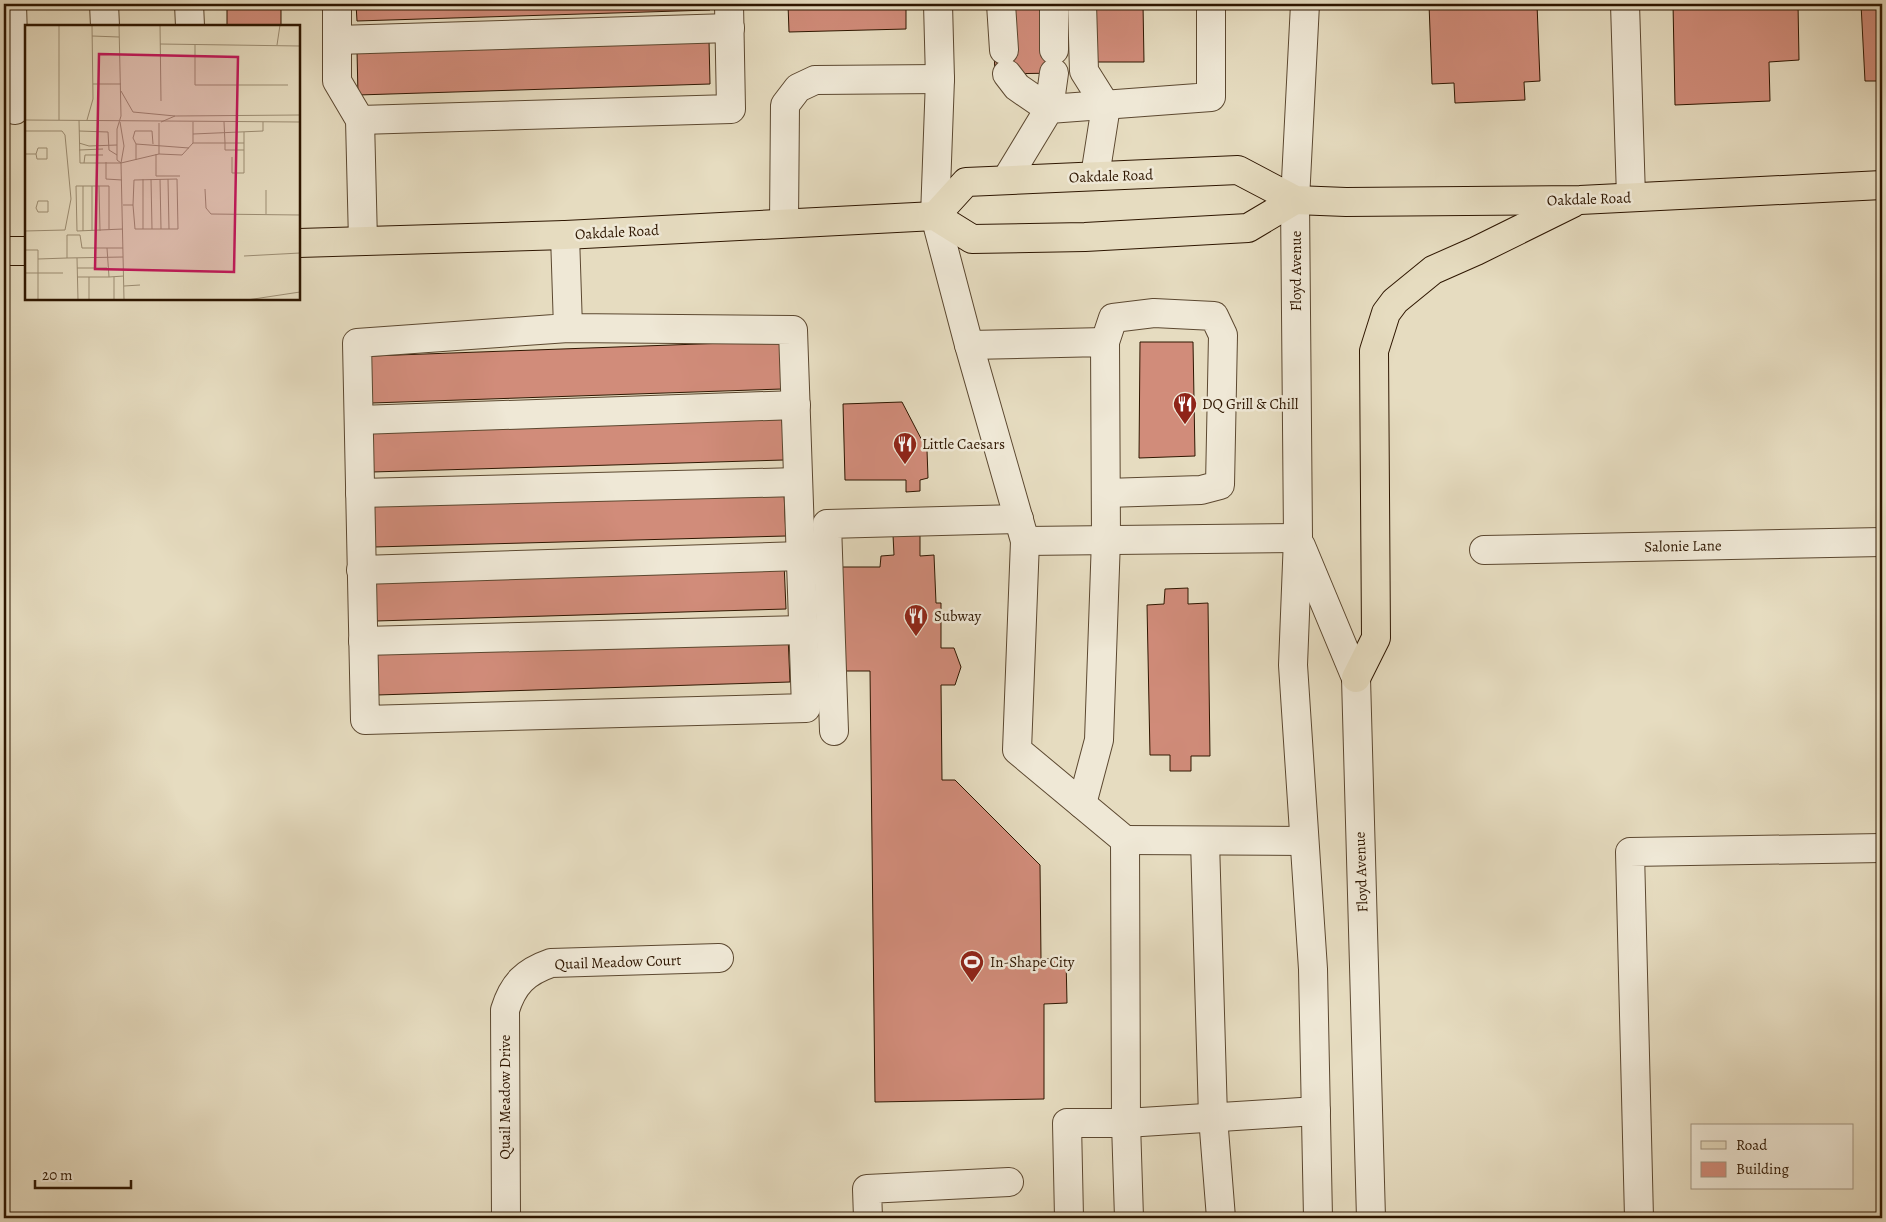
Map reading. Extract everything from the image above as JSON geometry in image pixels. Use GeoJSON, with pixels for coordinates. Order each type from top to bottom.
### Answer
{"type":"FeatureCollection","features":[{"type":"Feature","properties":{"kind":"main road","name":"Oakdale Road"},"geometry":{"type":"LineString","coordinates":[[300,243],[566,235],[935,216],[966,182],[1238,170],[1295,200],[1356,202],[1580,200],[1882,185]]}},
{"type":"Feature","properties":{"kind":"main road"},"geometry":{"type":"LineString","coordinates":[[935,216],[972,238],[1085,236],[1248,228],[1295,200]]}},
{"type":"Feature","properties":{"kind":"main road"},"geometry":{"type":"LineString","coordinates":[[1356,678],[1376,638],[1374,351],[1386,314],[1395,300],[1433,270],[1580,200]]}},
{"type":"Feature","properties":{"kind":"main road"},"geometry":{"type":"LineString","coordinates":[[4,251],[25,251]]}},
{"type":"Feature","properties":{"kind":"street"},"geometry":{"type":"LineString","coordinates":[[12,4],[15,110]]}},
{"type":"Feature","properties":{"kind":"street"},"geometry":{"type":"LineString","coordinates":[[104,4],[105,25]]}},
{"type":"Feature","properties":{"kind":"street"},"geometry":{"type":"LineString","coordinates":[[189,4],[190,25]]}},
{"type":"Feature","properties":{"kind":"street"},"geometry":{"type":"LineString","coordinates":[[337,4],[337,82],[360,120],[363,241]]}},
{"type":"Feature","properties":{"kind":"street"},"geometry":{"type":"LineString","coordinates":[[938,4],[940,79],[935,216],[969,345],[1022,530],[1017,750],[1125,840],[1304,842]]}},
{"type":"Feature","properties":{"kind":"street"},"geometry":{"type":"LineString","coordinates":[[1001,4],[1005,62],[1016,87],[1049,109],[1211,97],[1211,4]]}},
{"type":"Feature","properties":{"kind":"street"},"geometry":{"type":"LineString","coordinates":[[1006,180],[1049,109],[1054,62],[1054,4]]}},
{"type":"Feature","properties":{"kind":"street"},"geometry":{"type":"LineString","coordinates":[[1082,4],[1084,71],[1106,106],[1095,176]]}},
{"type":"Feature","properties":{"kind":"street","name":"Floyd Avenue"},"geometry":{"type":"LineString","coordinates":[[1305,4],[1295,200],[1298,538],[1293,665],[1313,970],[1318,1218]]}},
{"type":"Feature","properties":{"kind":"street"},"geometry":{"type":"LineString","coordinates":[[1626,4],[1631,197]]}},
{"type":"Feature","properties":{"kind":"street"},"geometry":{"type":"LineString","coordinates":[[337,40],[730,16],[732,109],[360,120]]}},
{"type":"Feature","properties":{"kind":"street"},"geometry":{"type":"LineString","coordinates":[[784,223],[785,105],[798,88],[815,80],[940,79]]}},
{"type":"Feature","properties":{"kind":"street"},"geometry":{"type":"LineString","coordinates":[[566,235],[568,328]]}},
{"type":"Feature","properties":{"kind":"street"},"geometry":{"type":"LineString","coordinates":[[1082,804],[1099,740],[1106,539],[1104,342],[1113,318],[1154,313],[1214,316],[1223,335],[1220,484],[1201,490],[1106,493]]}},
{"type":"Feature","properties":{"kind":"street"},"geometry":{"type":"LineString","coordinates":[[568,328],[793,330],[796,405],[806,708],[364,720],[357,343],[568,328]]}},
{"type":"Feature","properties":{"kind":"street"},"geometry":{"type":"LineString","coordinates":[[969,345],[1104,342]]}},
{"type":"Feature","properties":{"kind":"street"},"geometry":{"type":"LineString","coordinates":[[359,420],[796,405]]}},
{"type":"Feature","properties":{"kind":"street"},"geometry":{"type":"LineString","coordinates":[[360,493],[798,482]]}},
{"type":"Feature","properties":{"kind":"street"},"geometry":{"type":"LineString","coordinates":[[834,731],[826,524],[1022,530],[1106,539],[1298,538]]}},
{"type":"Feature","properties":{"kind":"street","name":"Floyd Avenue"},"geometry":{"type":"LineString","coordinates":[[1298,538],[1356,678],[1371,1218]]}},
{"type":"Feature","properties":{"kind":"street","name":"Salonie Lane"},"geometry":{"type":"LineString","coordinates":[[1484,550],[1882,542]]}},
{"type":"Feature","properties":{"kind":"street"},"geometry":{"type":"LineString","coordinates":[[361,570],[801,556]]}},
{"type":"Feature","properties":{"kind":"street"},"geometry":{"type":"LineString","coordinates":[[363,641],[803,630]]}},
{"type":"Feature","properties":{"kind":"street"},"geometry":{"type":"LineString","coordinates":[[1125,840],[1126,1122],[1129,1218]]}},
{"type":"Feature","properties":{"kind":"street"},"geometry":{"type":"LineString","coordinates":[[1205,841],[1213,1117],[1221,1218]]}},
{"type":"Feature","properties":{"kind":"street"},"geometry":{"type":"LineString","coordinates":[[1639,1218],[1630,852],[1882,848]]}},
{"type":"Feature","properties":{"kind":"street","name":"Quail Meadow Court"},"geometry":{"type":"LineString","coordinates":[[521,979],[537,968],[551,963],[719,958]]}},
{"type":"Feature","properties":{"kind":"street","name":"Quail Meadow Drive"},"geometry":{"type":"LineString","coordinates":[[506,1218],[505,1010],[509,996],[521,979]]}},
{"type":"Feature","properties":{"kind":"street"},"geometry":{"type":"LineString","coordinates":[[1069,1218],[1067,1123],[1126,1122],[1316,1111]]}},
{"type":"Feature","properties":{"kind":"street"},"geometry":{"type":"LineString","coordinates":[[868,1218],[866,1189],[1009,1182]]}},
{"type":"Feature","properties":{"kind":"building"},"geometry":{"type":"Polygon","coordinates":[[[227,4],[281,4],[281,25],[227,25],[227,4]]]}},
{"type":"Feature","properties":{"kind":"building"},"geometry":{"type":"Polygon","coordinates":[[[356,4],[710,4],[710,10],[357,21],[356,4]]]}},
{"type":"Feature","properties":{"kind":"building"},"geometry":{"type":"Polygon","coordinates":[[[788,4],[906,4],[906,29],[789,32],[788,4]]]}},
{"type":"Feature","properties":{"kind":"building"},"geometry":{"type":"Polygon","coordinates":[[[1012,4],[1043,4],[1061,50],[1061,73],[995,74],[994,50],[1012,4]]]}},
{"type":"Feature","properties":{"kind":"building"},"geometry":{"type":"Polygon","coordinates":[[[1084,4],[1143,4],[1144,62],[1085,62],[1084,4]]]}},
{"type":"Feature","properties":{"kind":"building"},"geometry":{"type":"Polygon","coordinates":[[[1429,4],[1537,4],[1540,81],[1524,82],[1525,100],[1455,103],[1454,83],[1432,84],[1429,4]]]}},
{"type":"Feature","properties":{"kind":"building"},"geometry":{"type":"Polygon","coordinates":[[[1673,4],[1798,4],[1799,60],[1769,62],[1770,101],[1675,105],[1673,4]]]}},
{"type":"Feature","properties":{"kind":"building"},"geometry":{"type":"Polygon","coordinates":[[[1861,4],[1882,4],[1882,81],[1865,81],[1861,4]]]}},
{"type":"Feature","properties":{"kind":"building"},"geometry":{"type":"Polygon","coordinates":[[[709,40],[710,84],[358,95],[357,51],[709,40]]]}},
{"type":"Feature","properties":{"kind":"building"},"geometry":{"type":"Polygon","coordinates":[[[781,341],[782,389],[372,403],[370,356],[781,341]]]}},
{"type":"Feature","properties":{"kind":"building"},"geometry":{"type":"Polygon","coordinates":[[[1140,342],[1193,342],[1195,456],[1139,458],[1140,342]]]}},
{"type":"Feature","properties":{"kind":"building"},"geometry":{"type":"Polygon","coordinates":[[[902,402],[927,450],[928,478],[920,480],[920,491],[906,492],[906,480],[845,480],[843,404],[902,402]]]}},
{"type":"Feature","properties":{"kind":"building"},"geometry":{"type":"Polygon","coordinates":[[[782,416],[784,460],[372,472],[371,428],[782,416]]]}},
{"type":"Feature","properties":{"kind":"building"},"geometry":{"type":"Polygon","coordinates":[[[784,492],[786,536],[374,547],[373,503],[784,492]]]}},
{"type":"Feature","properties":{"kind":"building"},"geometry":{"type":"Polygon","coordinates":[[[920,534],[920,556],[934,555],[936,603],[941,603],[941,648],[954,648],[961,667],[955,685],[941,685],[942,780],[955,780],[1040,865],[1041,959],[1066,958],[1067,1003],[1044,1004],[1044,1099],[875,1102],[870,671],[841,671],[840,567],[880,567],[881,556],[894,555],[893,535],[920,534]]]}},
{"type":"Feature","properties":{"kind":"building"},"geometry":{"type":"Polygon","coordinates":[[[784,563],[786,609],[376,621],[374,575],[784,563]]]}},
{"type":"Feature","properties":{"kind":"building"},"geometry":{"type":"Polygon","coordinates":[[[1188,588],[1188,604],[1208,603],[1210,756],[1191,756],[1191,771],[1170,771],[1170,755],[1150,755],[1147,605],[1164,604],[1165,589],[1188,588]]]}},
{"type":"Feature","properties":{"kind":"building"},"geometry":{"type":"Polygon","coordinates":[[[788,636],[790,682],[377,695],[376,650],[788,636]]]}},
{"type":"Feature","properties":{"kind":"place","name":"DQ Grill & Chill"},"geometry":{"type":"Point","coordinates":[1185,425]}},
{"type":"Feature","properties":{"kind":"place","name":"Little Caesars"},"geometry":{"type":"Point","coordinates":[905,465]}},
{"type":"Feature","properties":{"kind":"place","name":"Subway"},"geometry":{"type":"Point","coordinates":[916,637]}},
{"type":"Feature","properties":{"kind":"place","name":"In-Shape City"},"geometry":{"type":"Point","coordinates":[972,983]}}]}
